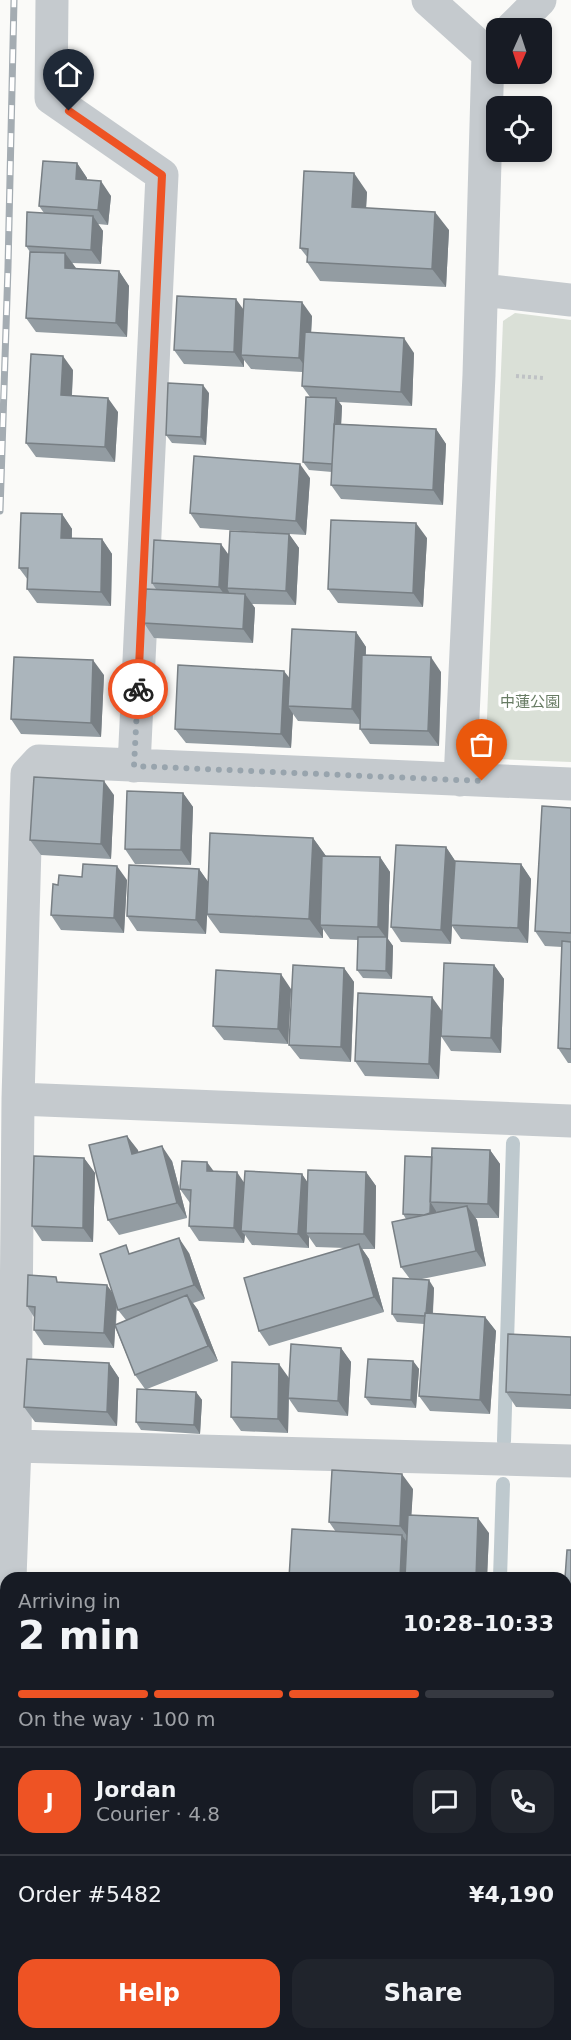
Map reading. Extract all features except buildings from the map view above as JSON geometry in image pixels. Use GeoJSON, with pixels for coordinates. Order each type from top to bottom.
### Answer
{"type":"FeatureCollection","features":[{"type":"Feature","properties":{"kind":"street"},"geometry":{"type":"LineString","coordinates":[[52,0],[51,98],[162,175],[134,766]]}},
{"type":"Feature","properties":{"kind":"street"},"geometry":{"type":"LineString","coordinates":[[428,0],[486,44]]}},
{"type":"Feature","properties":{"kind":"street"},"geometry":{"type":"LineString","coordinates":[[522,18],[540,0]]}},
{"type":"Feature","properties":{"kind":"street"},"geometry":{"type":"LineString","coordinates":[[460,780],[491,84]]}},
{"type":"Feature","properties":{"kind":"street"},"geometry":{"type":"LineString","coordinates":[[483,290],[571,300]]}},
{"type":"Feature","properties":{"kind":"street"},"geometry":{"type":"LineString","coordinates":[[10,1572],[15,1446],[18,1099],[27,774],[39,761],[571,784]]}},
{"type":"Feature","properties":{"kind":"street"},"geometry":{"type":"LineString","coordinates":[[18,1099],[571,1121]]}},
{"type":"Feature","properties":{"kind":"street"},"geometry":{"type":"LineString","coordinates":[[15,1446],[571,1461]]}},
{"type":"Feature","properties":{"kind":"green space","name":"中蓮公園"},"geometry":{"type":"Polygon","coordinates":[[[515,313],[571,320],[571,762],[499,759],[486,743],[503,321],[515,313]]]}},
{"type":"Feature","properties":{"kind":"waterway"},"geometry":{"type":"LineString","coordinates":[[504,1441],[513,1143]]}},
{"type":"Feature","properties":{"kind":"waterway"},"geometry":{"type":"LineString","coordinates":[[500,1572],[503,1484]]}},
{"type":"Feature","properties":{"kind":"railway"},"geometry":{"type":"LineString","coordinates":[[0,511],[14,0]]}},
{"type":"Feature","properties":{"kind":"way so far"},"geometry":{"type":"LineString","coordinates":[[138,689],[134,766],[482,781]]}},
{"type":"Feature","properties":{"kind":"route"},"geometry":{"type":"LineString","coordinates":[[69,111],[162,175],[138,689]]}}]}
